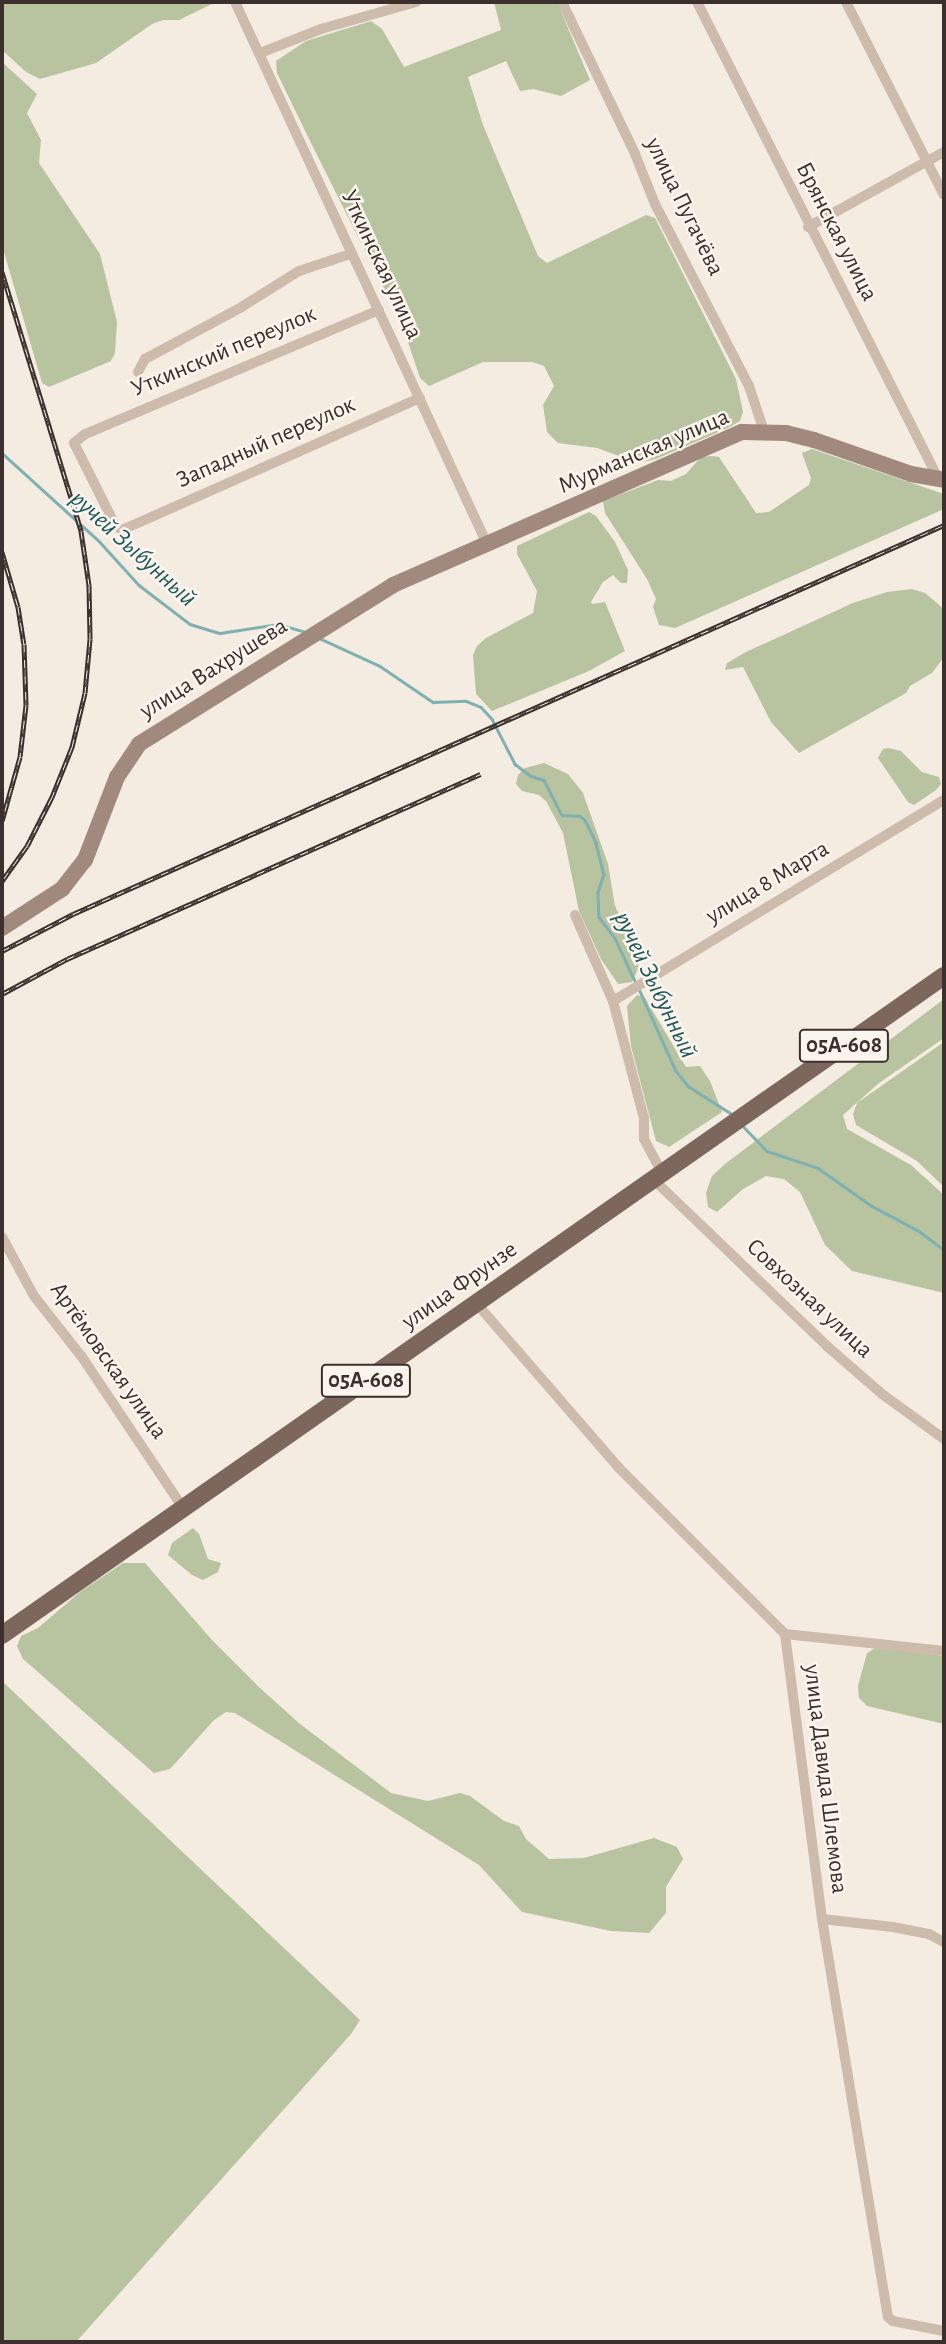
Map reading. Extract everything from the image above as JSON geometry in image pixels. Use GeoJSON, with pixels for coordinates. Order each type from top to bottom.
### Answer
{"type":"FeatureCollection","features":[{"type":"Feature","properties":{"kind":"main road","name":"Мурманская улица"},"geometry":{"type":"LineString","coordinates":[[488,546],[742,432],[764,431],[814,440],[911,474],[942,480]]}},
{"type":"Feature","properties":{"kind":"main road","name":"улица Вахрушева"},"geometry":{"type":"LineString","coordinates":[[2,928],[61,889],[85,860],[117,776],[139,744],[394,584],[488,546]]}},
{"type":"Feature","properties":{"kind":"main road","name":"улица Фрунзе"},"geometry":{"type":"LineString","coordinates":[[2,1635],[944,976]]}},
{"type":"Feature","properties":{"kind":"street","name":"Уткинская улица"},"geometry":{"type":"LineString","coordinates":[[235,2],[488,546]]}},
{"type":"Feature","properties":{"kind":"street"},"geometry":{"type":"LineString","coordinates":[[260,53],[321,29],[416,2]]}},
{"type":"Feature","properties":{"kind":"street","name":"улица Пугачёва"},"geometry":{"type":"LineString","coordinates":[[562,2],[635,154],[655,204],[749,386],[764,431]]}},
{"type":"Feature","properties":{"kind":"street","name":"Брянская улица"},"geometry":{"type":"LineString","coordinates":[[697,2],[808,227],[942,480]]}},
{"type":"Feature","properties":{"kind":"street"},"geometry":{"type":"LineString","coordinates":[[846,2],[944,195]]}},
{"type":"Feature","properties":{"kind":"street"},"geometry":{"type":"LineString","coordinates":[[808,227],[944,152]]}},
{"type":"Feature","properties":{"kind":"street"},"geometry":{"type":"LineString","coordinates":[[138,372],[145,359],[217,317],[240,308],[299,271],[315,269],[350,254]]}},
{"type":"Feature","properties":{"kind":"street","name":"Уткинский переулок"},"geometry":{"type":"LineString","coordinates":[[130,528],[122,530],[116,524],[74,443],[85,434],[379,310]]}},
{"type":"Feature","properties":{"kind":"street","name":"Западный переулок"},"geometry":{"type":"LineString","coordinates":[[130,528],[420,398]]}},
{"type":"Feature","properties":{"kind":"street","name":"улица 8 Марта"},"geometry":{"type":"LineString","coordinates":[[613,1001],[944,800]]}},
{"type":"Feature","properties":{"kind":"street"},"geometry":{"type":"LineString","coordinates":[[575,915],[613,1001],[643,1118],[644,1139],[658,1177]]}},
{"type":"Feature","properties":{"kind":"street","name":"Совхозная улица"},"geometry":{"type":"LineString","coordinates":[[658,1177],[770,1294],[882,1394],[944,1439]]}},
{"type":"Feature","properties":{"kind":"street","name":"Артёмовская улица"},"geometry":{"type":"LineString","coordinates":[[2,1237],[34,1296],[82,1357],[183,1508]]}},
{"type":"Feature","properties":{"kind":"street","name":"улица Давида Шлемова"},"geometry":{"type":"LineString","coordinates":[[477,1304],[618,1467],[785,1633],[822,1919],[888,2317],[893,2321],[944,2331]]}},
{"type":"Feature","properties":{"kind":"street"},"geometry":{"type":"LineString","coordinates":[[785,1633],[944,1651]]}},
{"type":"Feature","properties":{"kind":"street"},"geometry":{"type":"LineString","coordinates":[[822,1919],[893,1927],[929,1934],[944,1942]]}},
{"type":"Feature","properties":{"kind":"green space"},"geometry":{"type":"Polygon","coordinates":[[[2,2],[216,2],[179,20],[163,20],[152,24],[96,63],[40,79],[26,72],[2,50],[2,2]]]}},
{"type":"Feature","properties":{"kind":"green space"},"geometry":{"type":"Polygon","coordinates":[[[494,2],[557,2],[590,80],[561,96],[533,89],[520,91],[506,61],[468,77],[483,125],[538,256],[547,263],[646,215],[655,218],[736,379],[743,412],[740,421],[728,428],[656,459],[643,462],[630,460],[597,448],[558,443],[547,432],[543,405],[554,386],[544,366],[532,362],[483,362],[429,386],[420,378],[403,327],[277,73],[276,61],[306,41],[371,21],[382,29],[404,67],[501,30],[494,2]]]}},
{"type":"Feature","properties":{"kind":"green space"},"geometry":{"type":"Polygon","coordinates":[[[2,62],[37,94],[27,113],[41,140],[39,163],[100,254],[117,322],[115,353],[111,361],[49,387],[42,383],[2,245],[2,62]]]}},
{"type":"Feature","properties":{"kind":"green space"},"geometry":{"type":"Polygon","coordinates":[[[812,449],[944,494],[944,509],[675,628],[659,625],[653,607],[656,599],[647,579],[605,513],[603,501],[658,480],[671,481],[686,474],[701,457],[712,456],[719,457],[756,513],[769,512],[809,485],[811,478],[802,453],[812,449]]]}},
{"type":"Feature","properties":{"kind":"green space"},"geometry":{"type":"Polygon","coordinates":[[[589,512],[596,516],[615,542],[628,570],[627,583],[621,583],[613,575],[603,582],[591,602],[605,602],[625,651],[589,671],[492,711],[476,694],[473,655],[477,646],[486,638],[533,613],[537,591],[517,554],[517,546],[589,512]]]}},
{"type":"Feature","properties":{"kind":"green space"},"geometry":{"type":"Polygon","coordinates":[[[912,589],[925,593],[944,609],[944,657],[932,673],[910,686],[906,693],[799,753],[771,722],[743,667],[725,670],[727,663],[746,652],[853,603],[887,592],[912,589]]]}},
{"type":"Feature","properties":{"kind":"green space"},"geometry":{"type":"Polygon","coordinates":[[[883,749],[901,751],[922,772],[939,777],[941,784],[914,805],[908,802],[878,758],[883,749]]]}},
{"type":"Feature","properties":{"kind":"green space"},"geometry":{"type":"Polygon","coordinates":[[[544,763],[568,774],[583,793],[608,864],[615,906],[638,954],[639,967],[632,982],[618,984],[601,959],[579,911],[563,833],[546,801],[539,795],[522,791],[516,784],[518,775],[525,768],[544,763]]]}},
{"type":"Feature","properties":{"kind":"green space"},"geometry":{"type":"Polygon","coordinates":[[[637,995],[645,998],[686,1067],[700,1066],[710,1081],[722,1112],[669,1147],[656,1141],[631,1046],[627,1006],[637,995]]]}},
{"type":"Feature","properties":{"kind":"green space"},"geometry":{"type":"Polygon","coordinates":[[[944,999],[944,1038],[879,1083],[843,1115],[847,1129],[911,1165],[944,1195],[944,1293],[852,1271],[825,1245],[800,1192],[784,1179],[766,1176],[743,1189],[717,1212],[708,1207],[706,1193],[712,1176],[725,1164],[944,999]]]}},
{"type":"Feature","properties":{"kind":"green space"},"geometry":{"type":"Polygon","coordinates":[[[944,1042],[944,1187],[917,1161],[856,1125],[853,1114],[857,1103],[944,1042]]]}},
{"type":"Feature","properties":{"kind":"green space"},"geometry":{"type":"Polygon","coordinates":[[[193,1528],[199,1534],[208,1559],[221,1563],[218,1572],[203,1580],[192,1575],[168,1555],[172,1543],[193,1528]]]}},
{"type":"Feature","properties":{"kind":"green space"},"geometry":{"type":"Polygon","coordinates":[[[123,1563],[145,1563],[212,1640],[260,1688],[300,1724],[391,1793],[428,1801],[460,1793],[470,1796],[504,1821],[519,1826],[526,1839],[549,1859],[584,1858],[654,1838],[677,1847],[683,1859],[666,1887],[666,1913],[649,1933],[611,1931],[522,1912],[479,1865],[235,1713],[226,1712],[214,1720],[170,1769],[154,1773],[23,1659],[17,1646],[21,1636],[38,1628],[80,1592],[123,1563]]]}},
{"type":"Feature","properties":{"kind":"green space"},"geometry":{"type":"Polygon","coordinates":[[[877,1647],[944,1656],[944,1724],[867,1706],[859,1698],[858,1686],[867,1653],[877,1647]]]}},
{"type":"Feature","properties":{"kind":"green space"},"geometry":{"type":"Polygon","coordinates":[[[2,1681],[360,2020],[351,2034],[76,2342],[2,2342],[2,1681]]]}},
{"type":"Feature","properties":{"kind":"waterway","name":"ручей Зыбунный"},"geometry":{"type":"LineString","coordinates":[[2,453],[100,542],[139,585],[190,624],[220,633],[278,624],[306,632]]}},
{"type":"Feature","properties":{"kind":"waterway","name":"ручей Зыбунный"},"geometry":{"type":"LineString","coordinates":[[319,638],[380,666],[433,702],[466,701],[481,707],[492,719],[515,764],[531,776],[544,780],[562,815],[580,816],[585,820],[596,843],[604,874],[598,893],[599,917],[615,938],[636,983]]}},
{"type":"Feature","properties":{"kind":"waterway","name":"ручей Зыбунный"},"geometry":{"type":"LineString","coordinates":[[639,989],[676,1071],[688,1086],[732,1114]]}},
{"type":"Feature","properties":{"kind":"waterway","name":"ручей Зыбунный"},"geometry":{"type":"LineString","coordinates":[[741,1124],[767,1151],[818,1168],[872,1206],[919,1231],[944,1250]]}},
{"type":"Feature","properties":{"kind":"railway"},"geometry":{"type":"LineString","coordinates":[[2,272],[81,531],[89,585],[90,639],[85,693],[72,747],[52,797],[27,846],[2,881]]}},
{"type":"Feature","properties":{"kind":"railway"},"geometry":{"type":"LineString","coordinates":[[2,951],[73,914],[944,525]]}},
{"type":"Feature","properties":{"kind":"railway"},"geometry":{"type":"LineString","coordinates":[[2,552],[18,607],[24,644],[26,705],[20,757],[2,821]]}},
{"type":"Feature","properties":{"kind":"railway"},"geometry":{"type":"LineString","coordinates":[[2,994],[67,959],[480,774]]}}]}
